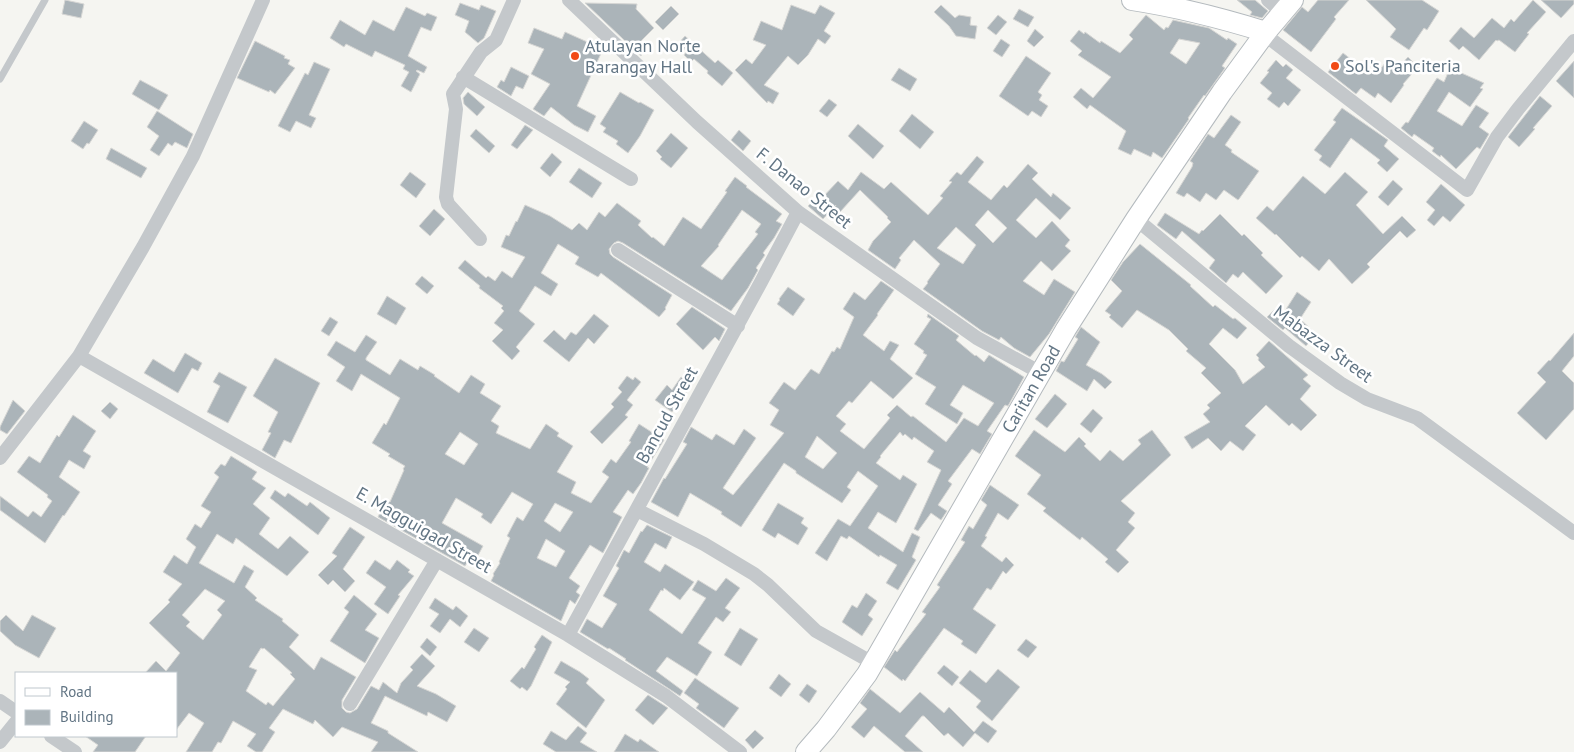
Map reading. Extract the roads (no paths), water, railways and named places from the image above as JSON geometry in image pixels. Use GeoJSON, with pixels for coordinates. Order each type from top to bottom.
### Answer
{"type":"FeatureCollection","features":[{"type":"Feature","properties":{"kind":"main road"},"geometry":{"type":"LineString","coordinates":[[1132,0],[1211,15],[1265,33]]}},
{"type":"Feature","properties":{"kind":"main road","name":"Caritan Road"},"geometry":{"type":"LineString","coordinates":[[806,752],[846,703],[873,663],[1066,329],[1136,218],[1222,92],[1265,33],[1281,4]]}},
{"type":"Feature","properties":{"kind":"street"},"geometry":{"type":"LineString","coordinates":[[0,458],[79,356],[143,247],[193,156],[263,0]]}},
{"type":"Feature","properties":{"kind":"street"},"geometry":{"type":"LineString","coordinates":[[480,239],[448,204],[446,197],[456,109],[453,94],[481,52],[496,40],[514,0]]}},
{"type":"Feature","properties":{"kind":"street","name":"F. Danao Street"},"geometry":{"type":"LineString","coordinates":[[569,0],[697,122],[798,212],[977,338],[1041,373]]}},
{"type":"Feature","properties":{"kind":"street"},"geometry":{"type":"LineString","coordinates":[[1265,33],[1466,190],[1497,137],[1574,41]]}},
{"type":"Feature","properties":{"kind":"street"},"geometry":{"type":"LineString","coordinates":[[463,77],[631,178]]}},
{"type":"Feature","properties":{"kind":"street","name":"Bancud Street"},"geometry":{"type":"LineString","coordinates":[[568,634],[738,326],[798,212]]}},
{"type":"Feature","properties":{"kind":"street","name":"Mabazza Street"},"geometry":{"type":"LineString","coordinates":[[1136,218],[1289,346],[1340,383],[1367,399],[1416,418],[1574,533]]}},
{"type":"Feature","properties":{"kind":"street"},"geometry":{"type":"LineString","coordinates":[[618,250],[738,326]]}},
{"type":"Feature","properties":{"kind":"street","name":"E. Magguigad Street"},"geometry":{"type":"LineString","coordinates":[[79,356],[568,634],[666,696],[740,752]]}},
{"type":"Feature","properties":{"kind":"street"},"geometry":{"type":"LineString","coordinates":[[636,510],[704,544],[754,574],[816,631],[873,663]]}},
{"type":"Feature","properties":{"kind":"street"},"geometry":{"type":"LineString","coordinates":[[350,704],[437,560]]}},
{"type":"Feature","properties":{"kind":"street"},"geometry":{"type":"LineString","coordinates":[[0,701],[15,711]]}},
{"type":"Feature","properties":{"kind":"street"},"geometry":{"type":"LineString","coordinates":[[0,742],[15,723]]}},
{"type":"Feature","properties":{"kind":"street"},"geometry":{"type":"LineString","coordinates":[[52,737],[75,752]]}},
{"type":"Feature","properties":{"kind":"lane"},"geometry":{"type":"LineString","coordinates":[[0,79],[45,0]]}},
{"type":"Feature","properties":{"kind":"place","name":"Atulayan Norte Barangay Hall"},"geometry":{"type":"Point","coordinates":[575,56]}},
{"type":"Feature","properties":{"kind":"place","name":"Sol's Panciteria"},"geometry":{"type":"Point","coordinates":[1335,66]}}]}
